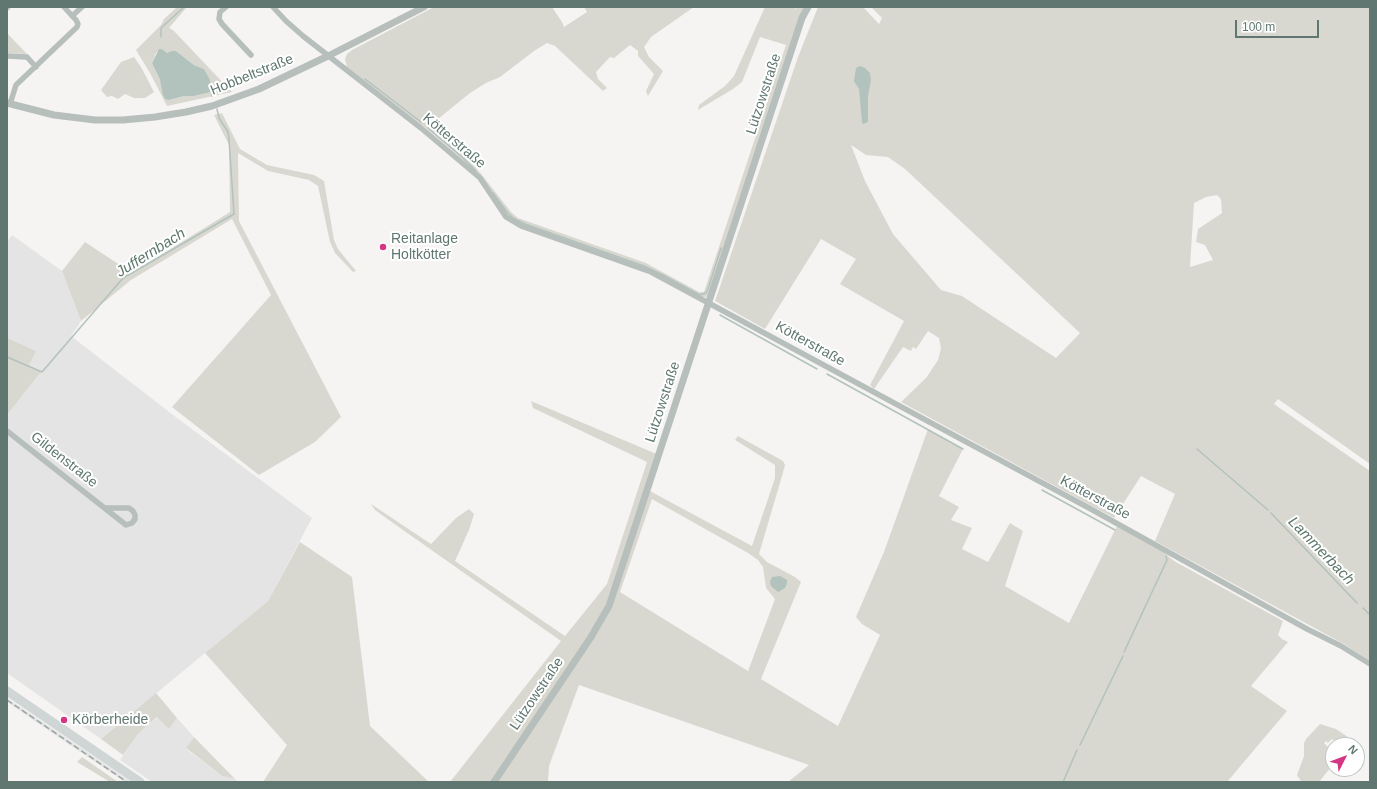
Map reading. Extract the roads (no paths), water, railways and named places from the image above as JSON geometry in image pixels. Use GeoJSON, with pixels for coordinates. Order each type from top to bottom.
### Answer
{"type":"FeatureCollection","features":[{"type":"Feature","properties":{"kind":"main road"},"geometry":{"type":"LineString","coordinates":[[7,691],[140,782]]}},
{"type":"Feature","properties":{"kind":"street"},"geometry":{"type":"LineString","coordinates":[[8,104],[16,84],[77,28],[78,24],[76,20],[64,7]]}},
{"type":"Feature","properties":{"kind":"street"},"geometry":{"type":"LineString","coordinates":[[72,16],[82,7]]}},
{"type":"Feature","properties":{"kind":"street"},"geometry":{"type":"LineString","coordinates":[[226,7],[220,12],[219,19],[251,55]]}},
{"type":"Feature","properties":{"kind":"street","name":"Kötterstraße"},"geometry":{"type":"LineString","coordinates":[[273,7],[286,21],[328,56],[421,128],[480,178],[506,217],[521,226],[651,272],[1089,508],[1307,629],[1341,646],[1370,664]]}},
{"type":"Feature","properties":{"kind":"street","name":"Hobbeltstraße"},"geometry":{"type":"LineString","coordinates":[[8,104],[72,118],[123,120],[155,117],[212,106],[259,89],[424,7]]}},
{"type":"Feature","properties":{"kind":"street","name":"Lützowstraße"},"geometry":{"type":"LineString","coordinates":[[494,782],[591,637],[609,606],[802,18],[808,7]]}},
{"type":"Feature","properties":{"kind":"street"},"geometry":{"type":"LineString","coordinates":[[7,56],[27,57],[36,67]]}},
{"type":"Feature","properties":{"kind":"street","name":"Gildenstraße"},"geometry":{"type":"LineString","coordinates":[[7,430],[126,525],[135,520],[135,515],[129,508],[106,508]]}},
{"type":"Feature","properties":{"kind":"waterway","name":"Juffernbach"},"geometry":{"type":"LineString","coordinates":[[161,37],[161,28],[184,7]]}},
{"type":"Feature","properties":{"kind":"waterway"},"geometry":{"type":"LineString","coordinates":[[365,79],[421,122]]}},
{"type":"Feature","properties":{"kind":"waterway","name":"Juffernbach"},"geometry":{"type":"LineString","coordinates":[[211,91],[212,96]]}},
{"type":"Feature","properties":{"kind":"waterway","name":"Juffernbach"},"geometry":{"type":"LineString","coordinates":[[7,357],[42,372],[123,278],[234,214],[228,132],[219,118],[217,109]]}},
{"type":"Feature","properties":{"kind":"waterway"},"geometry":{"type":"LineString","coordinates":[[428,128],[476,171]]}},
{"type":"Feature","properties":{"kind":"waterway"},"geometry":{"type":"LineString","coordinates":[[493,193],[513,218],[525,224],[644,266],[700,295],[706,293],[708,289],[721,248]]}},
{"type":"Feature","properties":{"kind":"waterway"},"geometry":{"type":"LineString","coordinates":[[720,315],[817,369]]}},
{"type":"Feature","properties":{"kind":"waterway"},"geometry":{"type":"LineString","coordinates":[[827,374],[963,449]]}},
{"type":"Feature","properties":{"kind":"waterway","name":"Lammerbach"},"geometry":{"type":"LineString","coordinates":[[1197,449],[1268,510]]}},
{"type":"Feature","properties":{"kind":"waterway"},"geometry":{"type":"LineString","coordinates":[[1042,490],[1115,530]]}},
{"type":"Feature","properties":{"kind":"waterway","name":"Lammerbach"},"geometry":{"type":"LineString","coordinates":[[1271,513],[1357,603]]}},
{"type":"Feature","properties":{"kind":"waterway"},"geometry":{"type":"LineString","coordinates":[[1124,652],[1167,560],[1166,556]]}},
{"type":"Feature","properties":{"kind":"waterway","name":"Lammerbach"},"geometry":{"type":"LineString","coordinates":[[1363,608],[1370,615]]}},
{"type":"Feature","properties":{"kind":"waterway"},"geometry":{"type":"LineString","coordinates":[[1080,745],[1123,656]]}},
{"type":"Feature","properties":{"kind":"waterway"},"geometry":{"type":"LineString","coordinates":[[1063,782],[1077,750]]}},
{"type":"Feature","properties":{"kind":"railway"},"geometry":{"type":"LineString","coordinates":[[7,700],[127,782]]}},
{"type":"Feature","properties":{"kind":"place","name":"Reitanlage Holtkötter"},"geometry":{"type":"Point","coordinates":[383,247]}},
{"type":"Feature","properties":{"kind":"place","name":"Körberheide"},"geometry":{"type":"Point","coordinates":[64,720]}}]}
